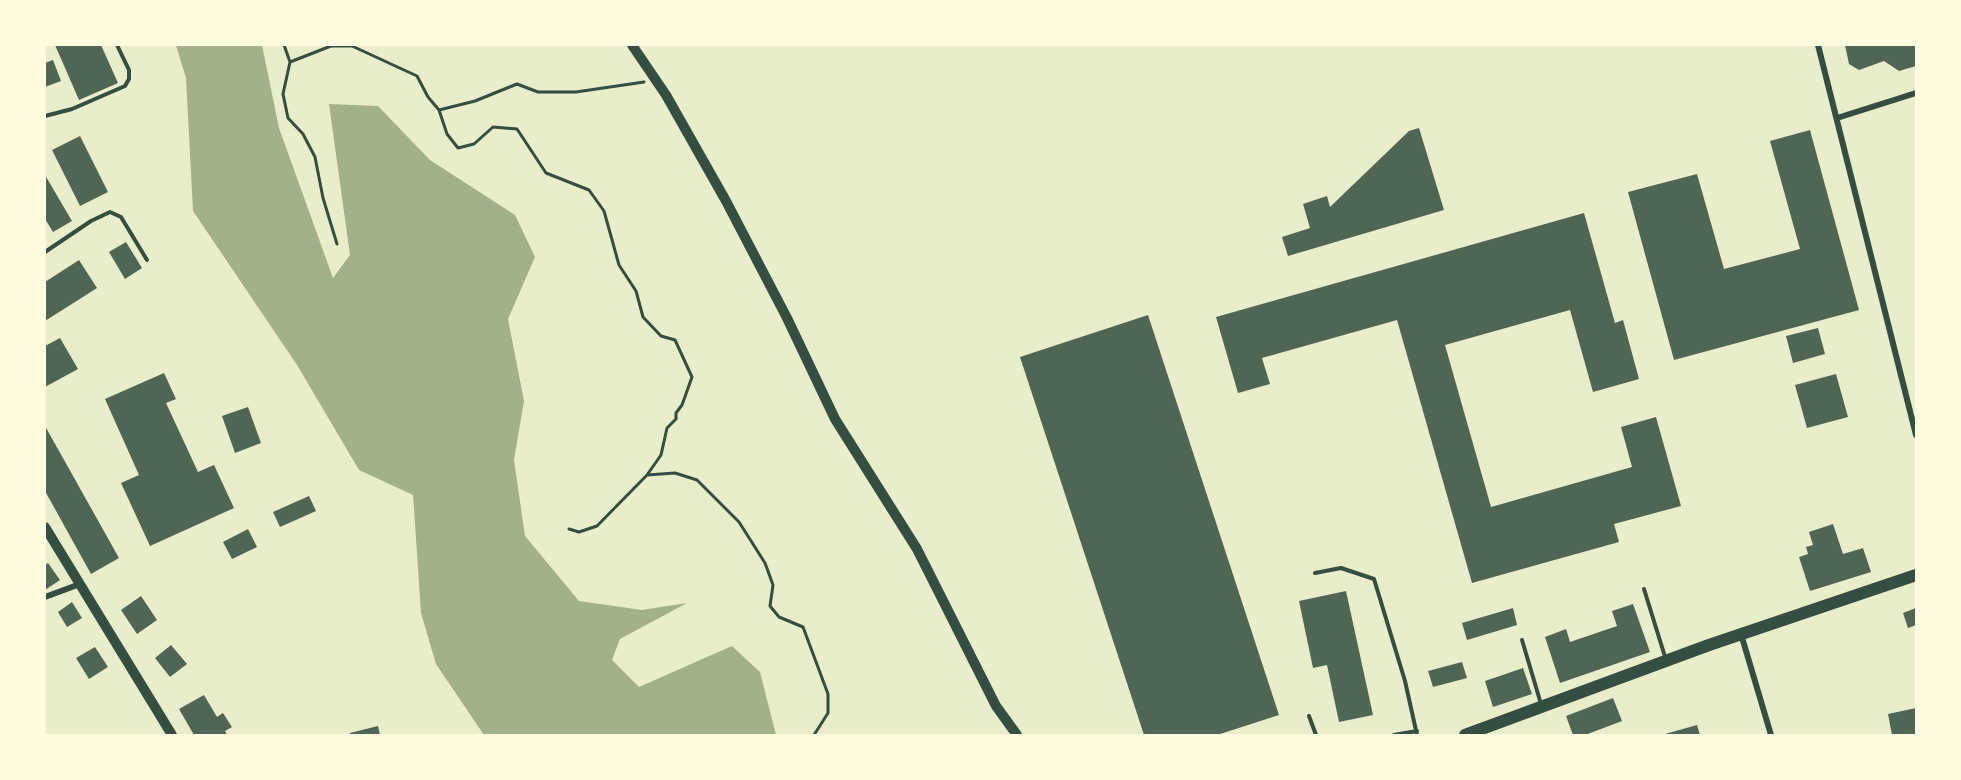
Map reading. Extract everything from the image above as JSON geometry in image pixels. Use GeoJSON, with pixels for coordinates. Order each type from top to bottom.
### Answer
{"type":"FeatureCollection","features":[{"type":"Feature","properties":{"kind":"main road"},"geometry":{"type":"LineString","coordinates":[[1465,735],[1741,634],[1916,575]]}},
{"type":"Feature","properties":{"kind":"street"},"geometry":{"type":"LineString","coordinates":[[632,45],[657,83],[726,201],[787,318],[835,419],[917,549],[996,706],[1017,735]]}},
{"type":"Feature","properties":{"kind":"street"},"geometry":{"type":"LineString","coordinates":[[1818,45],[1916,435]]}},
{"type":"Feature","properties":{"kind":"street"},"geometry":{"type":"LineString","coordinates":[[1837,118],[1916,93]]}},
{"type":"Feature","properties":{"kind":"street"},"geometry":{"type":"LineString","coordinates":[[45,527],[172,735]]}},
{"type":"Feature","properties":{"kind":"street"},"geometry":{"type":"LineString","coordinates":[[45,597],[80,584]]}},
{"type":"Feature","properties":{"kind":"street"},"geometry":{"type":"LineString","coordinates":[[1741,634],[1771,735]]}},
{"type":"Feature","properties":{"kind":"lane"},"geometry":{"type":"LineString","coordinates":[[45,116],[72,109],[125,86],[129,79],[129,70],[117,45]]}},
{"type":"Feature","properties":{"kind":"lane"},"geometry":{"type":"LineString","coordinates":[[45,252],[91,221],[110,212],[121,217],[147,260]]}},
{"type":"Feature","properties":{"kind":"lane"},"geometry":{"type":"LineString","coordinates":[[1315,573],[1341,568],[1374,579],[1405,681],[1417,733],[1394,735]]}},
{"type":"Feature","properties":{"kind":"lane"},"geometry":{"type":"LineString","coordinates":[[1644,589],[1666,661]]}},
{"type":"Feature","properties":{"kind":"lane"},"geometry":{"type":"LineString","coordinates":[[1522,640],[1542,708]]}},
{"type":"Feature","properties":{"kind":"lane"},"geometry":{"type":"LineString","coordinates":[[1309,716],[1316,735]]}},
{"type":"Feature","properties":{"kind":"path"},"geometry":{"type":"LineString","coordinates":[[284,45],[290,62],[283,94],[288,118],[303,134],[315,157],[338,244]]}},
{"type":"Feature","properties":{"kind":"path"},"geometry":{"type":"LineString","coordinates":[[290,62],[331,46],[352,46],[417,76],[428,97],[439,110],[447,134],[458,148],[474,144],[493,127],[517,129],[546,173],[589,190],[604,211],[619,265],[636,291],[643,317],[661,336],[675,340],[692,377],[682,405],[676,413],[676,419],[667,428],[661,455],[647,475],[597,526],[579,532],[569,529]]}},
{"type":"Feature","properties":{"kind":"path"},"geometry":{"type":"LineString","coordinates":[[439,110],[475,102],[517,84],[538,92],[576,92],[635,82],[657,83]]}},
{"type":"Feature","properties":{"kind":"path"},"geometry":{"type":"LineString","coordinates":[[647,475],[675,473],[697,480],[739,522],[765,563],[773,585],[770,606],[779,617],[803,627],[828,694],[828,713],[814,735]]}},
{"type":"Feature","properties":{"kind":"shaded area"},"geometry":{"type":"Polygon","coordinates":[[[176,45],[262,45],[279,128],[333,278],[350,255],[329,104],[378,106],[430,160],[515,215],[535,257],[508,319],[524,401],[514,460],[525,536],[579,601],[642,610],[687,603],[620,639],[612,660],[639,687],[732,646],[760,672],[776,735],[484,735],[436,664],[421,613],[413,495],[359,470],[297,365],[193,211],[186,78],[176,45]]]}},
{"type":"Feature","properties":{"kind":"building"},"geometry":{"type":"Polygon","coordinates":[[[55,45],[101,45],[118,83],[79,100],[55,45]]]}},
{"type":"Feature","properties":{"kind":"building"},"geometry":{"type":"Polygon","coordinates":[[[1845,45],[1916,45],[1916,66],[1899,71],[1884,61],[1859,70],[1849,64],[1845,45]]]}},
{"type":"Feature","properties":{"kind":"building"},"geometry":{"type":"Polygon","coordinates":[[[53,60],[61,81],[45,87],[45,63],[53,60]]]}},
{"type":"Feature","properties":{"kind":"building"},"geometry":{"type":"Polygon","coordinates":[[[1419,128],[1444,210],[1288,256],[1282,237],[1310,228],[1303,204],[1327,196],[1330,207],[1409,131],[1419,128]]]}},
{"type":"Feature","properties":{"kind":"building"},"geometry":{"type":"Polygon","coordinates":[[[1810,130],[1859,310],[1674,360],[1628,192],[1697,174],[1724,269],[1800,249],[1770,141],[1810,130]]]}},
{"type":"Feature","properties":{"kind":"building"},"geometry":{"type":"Polygon","coordinates":[[[80,136],[108,192],[80,206],[52,150],[80,136]]]}},
{"type":"Feature","properties":{"kind":"building"},"geometry":{"type":"Polygon","coordinates":[[[45,175],[72,221],[53,232],[45,219],[45,175]]]}},
{"type":"Feature","properties":{"kind":"building"},"geometry":{"type":"Polygon","coordinates":[[[1584,213],[1615,323],[1623,320],[1639,379],[1593,392],[1570,310],[1445,345],[1491,507],[1632,467],[1621,427],[1656,417],[1681,506],[1614,524],[1619,542],[1472,583],[1397,320],[1262,358],[1270,384],[1238,393],[1216,317],[1584,213]]]}},
{"type":"Feature","properties":{"kind":"building"},"geometry":{"type":"Polygon","coordinates":[[[126,242],[142,268],[125,279],[109,252],[126,242]]]}},
{"type":"Feature","properties":{"kind":"building"},"geometry":{"type":"Polygon","coordinates":[[[79,260],[97,288],[45,321],[45,282],[79,260]]]}},
{"type":"Feature","properties":{"kind":"building"},"geometry":{"type":"Polygon","coordinates":[[[1148,315],[1279,715],[1217,735],[1144,735],[1020,357],[1148,315]]]}},
{"type":"Feature","properties":{"kind":"building"},"geometry":{"type":"Polygon","coordinates":[[[1818,328],[1825,354],[1793,363],[1786,336],[1818,328]]]}},
{"type":"Feature","properties":{"kind":"building"},"geometry":{"type":"Polygon","coordinates":[[[60,338],[78,369],[45,387],[45,346],[60,338]]]}},
{"type":"Feature","properties":{"kind":"building"},"geometry":{"type":"Polygon","coordinates":[[[164,373],[176,399],[166,403],[198,472],[214,465],[234,508],[150,546],[121,483],[139,475],[105,399],[164,373]]]}},
{"type":"Feature","properties":{"kind":"building"},"geometry":{"type":"Polygon","coordinates":[[[1836,374],[1848,417],[1807,428],[1795,385],[1836,374]]]}},
{"type":"Feature","properties":{"kind":"building"},"geometry":{"type":"Polygon","coordinates":[[[248,407],[261,443],[235,453],[222,416],[248,407]]]}},
{"type":"Feature","properties":{"kind":"building"},"geometry":{"type":"Polygon","coordinates":[[[45,426],[119,558],[91,574],[45,491],[45,426]]]}},
{"type":"Feature","properties":{"kind":"building"},"geometry":{"type":"Polygon","coordinates":[[[309,496],[316,511],[280,527],[273,512],[309,496]]]}},
{"type":"Feature","properties":{"kind":"building"},"geometry":{"type":"Polygon","coordinates":[[[1833,524],[1843,554],[1863,548],[1871,572],[1810,591],[1799,557],[1808,554],[1806,547],[1813,545],[1809,532],[1833,524]]]}},
{"type":"Feature","properties":{"kind":"building"},"geometry":{"type":"Polygon","coordinates":[[[248,529],[257,547],[232,559],[223,542],[248,529]]]}},
{"type":"Feature","properties":{"kind":"building"},"geometry":{"type":"Polygon","coordinates":[[[48,563],[60,580],[45,590],[45,565],[48,563]]]}},
{"type":"Feature","properties":{"kind":"building"},"geometry":{"type":"Polygon","coordinates":[[[1346,591],[1373,715],[1339,722],[1327,665],[1313,668],[1299,601],[1346,591]]]}},
{"type":"Feature","properties":{"kind":"building"},"geometry":{"type":"Polygon","coordinates":[[[141,596],[157,620],[137,634],[121,610],[141,596]]]}},
{"type":"Feature","properties":{"kind":"building"},"geometry":{"type":"Polygon","coordinates":[[[72,602],[82,618],[67,627],[58,612],[72,602]]]}},
{"type":"Feature","properties":{"kind":"building"},"geometry":{"type":"Polygon","coordinates":[[[1633,604],[1650,652],[1560,683],[1545,637],[1566,629],[1570,642],[1617,626],[1612,611],[1633,604]]]}},
{"type":"Feature","properties":{"kind":"building"},"geometry":{"type":"Polygon","coordinates":[[[1513,608],[1517,625],[1467,640],[1462,623],[1513,608]]]}},
{"type":"Feature","properties":{"kind":"building"},"geometry":{"type":"Polygon","coordinates":[[[1916,608],[1916,625],[1908,628],[1903,613],[1916,608]]]}},
{"type":"Feature","properties":{"kind":"building"},"geometry":{"type":"Polygon","coordinates":[[[171,645],[187,664],[170,677],[155,658],[171,645]]]}},
{"type":"Feature","properties":{"kind":"building"},"geometry":{"type":"Polygon","coordinates":[[[95,647],[108,667],[89,679],[76,658],[95,647]]]}},
{"type":"Feature","properties":{"kind":"building"},"geometry":{"type":"Polygon","coordinates":[[[1462,662],[1467,678],[1433,687],[1428,671],[1462,662]]]}},
{"type":"Feature","properties":{"kind":"building"},"geometry":{"type":"Polygon","coordinates":[[[1523,668],[1532,694],[1493,707],[1485,681],[1523,668]]]}},
{"type":"Feature","properties":{"kind":"building"},"geometry":{"type":"Polygon","coordinates":[[[204,695],[217,717],[223,713],[232,727],[225,731],[227,735],[194,735],[179,709],[204,695]]]}},
{"type":"Feature","properties":{"kind":"building"},"geometry":{"type":"Polygon","coordinates":[[[1613,698],[1622,721],[1585,735],[1573,735],[1566,716],[1613,698]]]}},
{"type":"Feature","properties":{"kind":"building"},"geometry":{"type":"Polygon","coordinates":[[[1916,708],[1916,735],[1892,735],[1888,714],[1916,708]]]}},
{"type":"Feature","properties":{"kind":"building"},"geometry":{"type":"Polygon","coordinates":[[[1697,725],[1700,735],[1665,735],[1665,734],[1697,725]]]}},
{"type":"Feature","properties":{"kind":"building"},"geometry":{"type":"Polygon","coordinates":[[[378,726],[380,735],[350,735],[350,733],[378,726]]]}}]}
